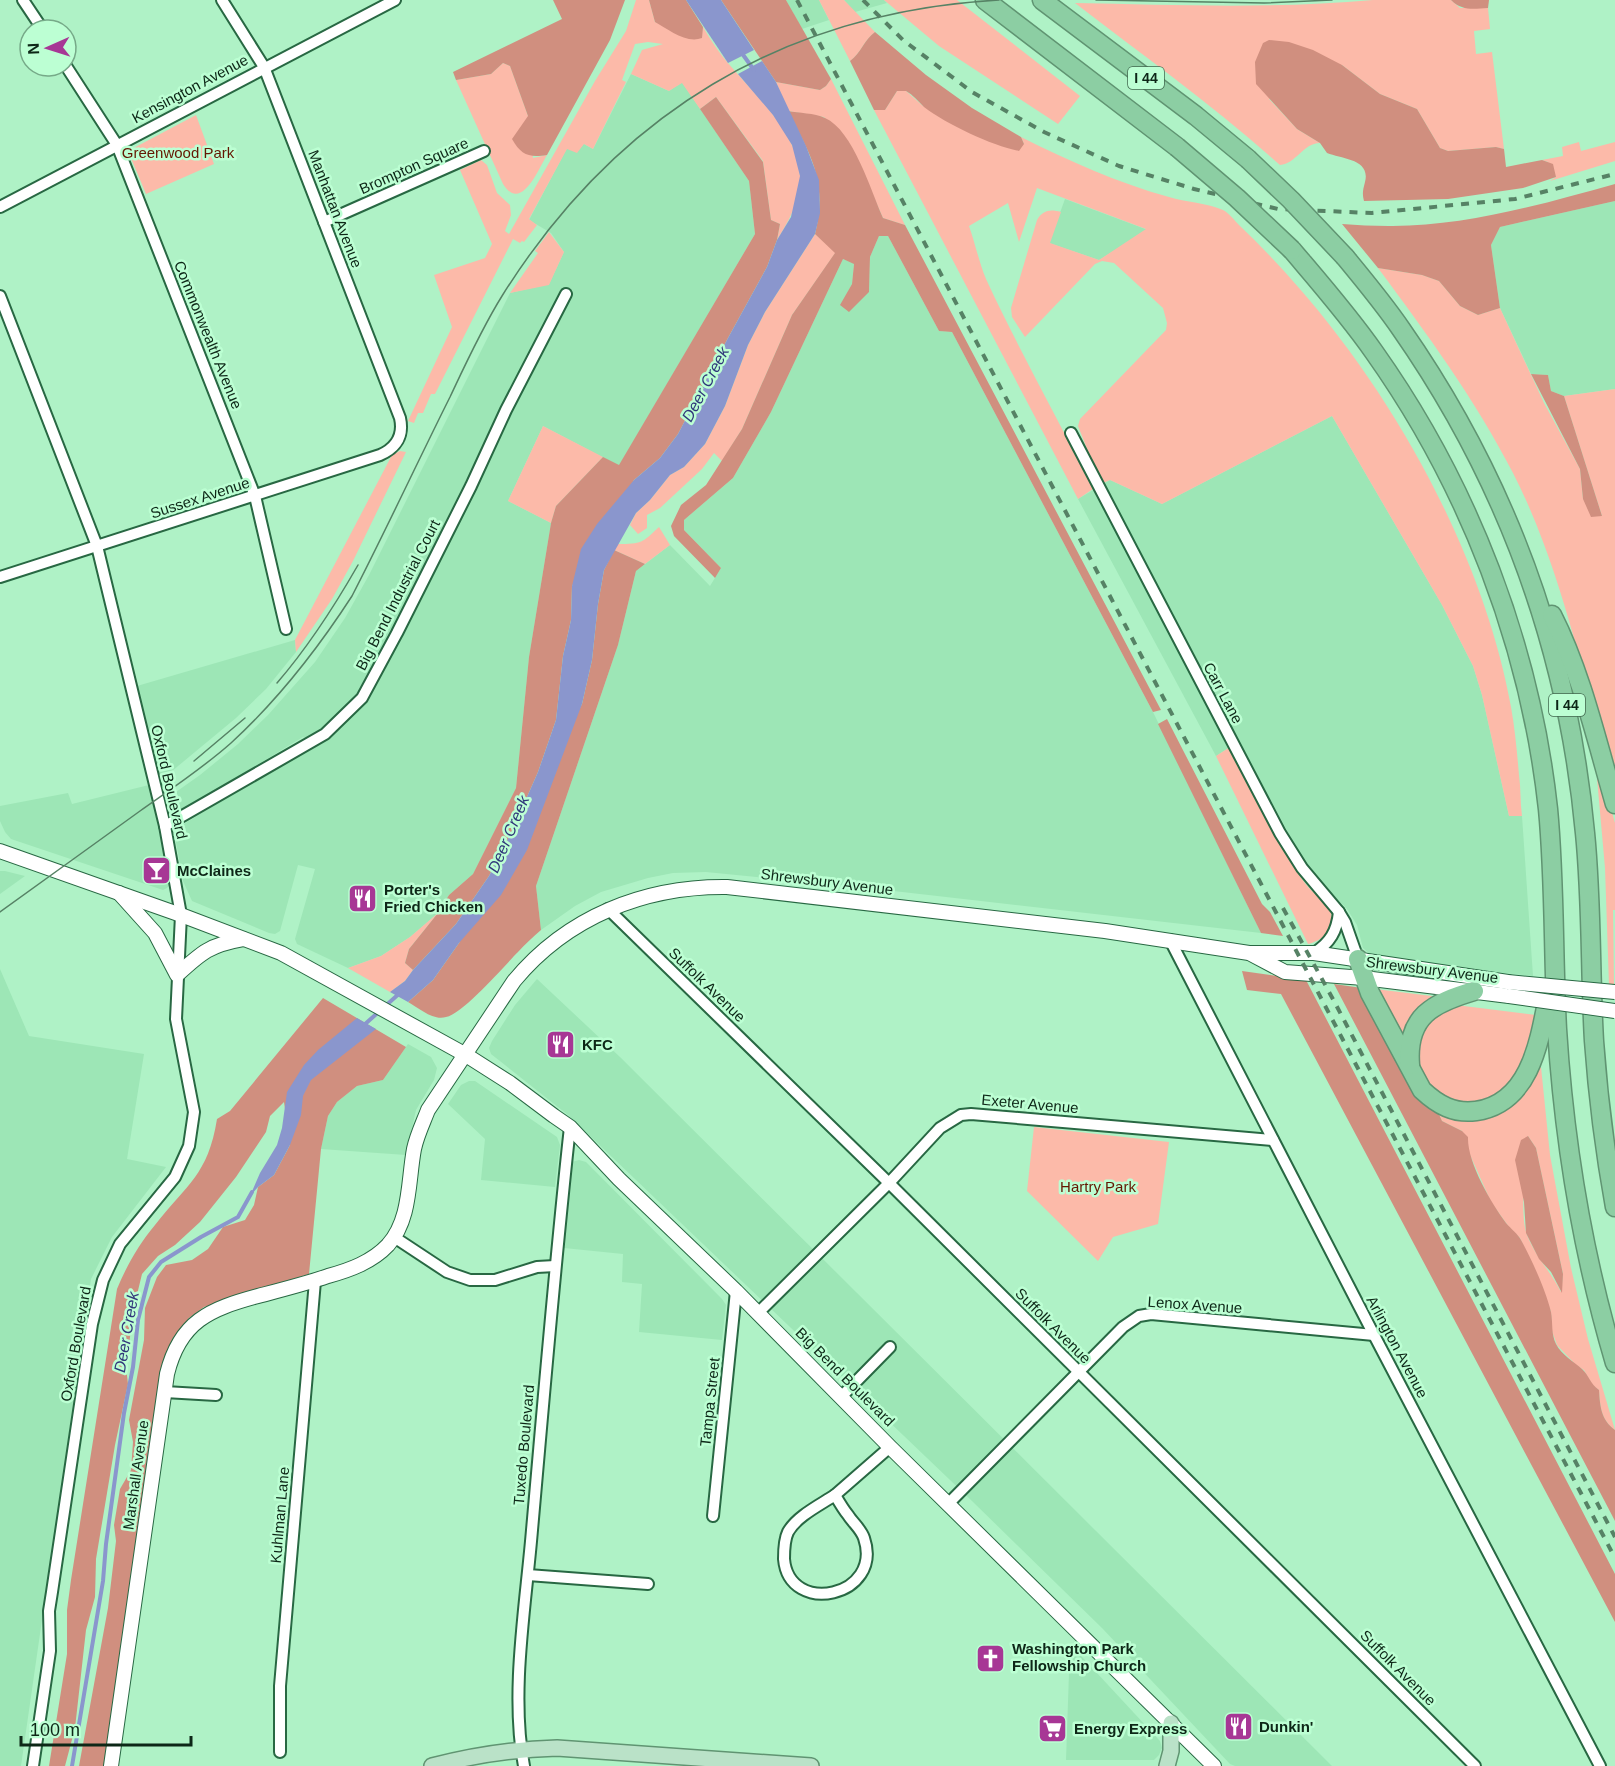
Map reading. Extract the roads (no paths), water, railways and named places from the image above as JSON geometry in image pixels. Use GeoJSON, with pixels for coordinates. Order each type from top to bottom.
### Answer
{"type":"FeatureCollection","features":[{"type":"Feature","properties":{"kind":"highway","name":"I 44"},"geometry":{"type":"LineString","coordinates":[[985,0],[1177,147],[1257,216],[1292,250],[1356,327],[1408,403],[1467,512],[1490,567],[1517,651],[1539,748],[1548,808],[1552,867],[1557,1030],[1571,1153],[1580,1215],[1615,1363]]}},
{"type":"Feature","properties":{"kind":"highway","name":"I 44"},"geometry":{"type":"LineString","coordinates":[[1042,0],[1196,116],[1248,159],[1291,200],[1345,257],[1400,327],[1434,379],[1481,462],[1522,553],[1553,647],[1568,709],[1578,772],[1589,887],[1596,1063],[1605,1146],[1615,1207]]}},
{"type":"Feature","properties":{"kind":"highway"},"geometry":{"type":"LineString","coordinates":[[1522,553],[1562,634],[1615,804]]}},
{"type":"Feature","properties":{"kind":"highway"},"geometry":{"type":"LineString","coordinates":[[1358,959],[1370,993],[1422,1090],[1432,1100],[1449,1109],[1467,1112],[1487,1109],[1505,1100],[1518,1086],[1530,1067],[1538,1046],[1555,967]]}},
{"type":"Feature","properties":{"kind":"highway"},"geometry":{"type":"LineString","coordinates":[[1411,1069],[1409,1050],[1412,1034],[1421,1018],[1433,1007],[1447,999],[1474,992]]}},
{"type":"Feature","properties":{"kind":"main road","name":"Big Bend Boulevard"},"geometry":{"type":"LineString","coordinates":[[0,851],[280,952],[466,1054],[510,1083],[570,1128],[1214,1766]]}},
{"type":"Feature","properties":{"kind":"main road","name":"Shrewsbury Avenue"},"geometry":{"type":"LineString","coordinates":[[394,1238],[405,1209],[414,1149],[428,1110],[504,995],[524,969],[562,935],[581,922],[631,900],[658,893],[726,887],[1170,940],[1249,953],[1314,953],[1508,982],[1615,992]]}},
{"type":"Feature","properties":{"kind":"main road"},"geometry":{"type":"LineString","coordinates":[[119,893],[155,933],[177,975],[202,952],[211,947],[245,939]]}},
{"type":"Feature","properties":{"kind":"main road","name":"Shrewsbury Avenue"},"geometry":{"type":"LineString","coordinates":[[1249,953],[1285,972],[1364,978],[1615,1011]]}},
{"type":"Feature","properties":{"kind":"main road","name":"Marshall Avenue"},"geometry":{"type":"LineString","coordinates":[[111,1766],[169,1366],[176,1348],[188,1330],[201,1317],[232,1303],[346,1271],[369,1260],[394,1238]]}},
{"type":"Feature","properties":{"kind":"main road"},"geometry":{"type":"LineString","coordinates":[[1167,1766],[1171,1751],[1171,1723]]}},
{"type":"Feature","properties":{"kind":"main road"},"geometry":{"type":"LineString","coordinates":[[432,1766],[493,1752],[521,1749],[584,1749],[755,1765],[811,1766]]}},
{"type":"Feature","properties":{"kind":"street"},"geometry":{"type":"LineString","coordinates":[[23,0],[35,18]]}},
{"type":"Feature","properties":{"kind":"street","name":"Manhattan Avenue"},"geometry":{"type":"LineString","coordinates":[[222,0],[264,67],[400,418],[401,436]]}},
{"type":"Feature","properties":{"kind":"street","name":"Kensington Avenue"},"geometry":{"type":"LineString","coordinates":[[0,207],[395,0]]}},
{"type":"Feature","properties":{"kind":"street","name":"Commonwealth Avenue"},"geometry":{"type":"LineString","coordinates":[[74,78],[117,145],[255,496],[286,629]]}},
{"type":"Feature","properties":{"kind":"street","name":"Brompton Square"},"geometry":{"type":"LineString","coordinates":[[324,222],[484,151]]}},
{"type":"Feature","properties":{"kind":"street","name":"Big Bend Industrial Court"},"geometry":{"type":"LineString","coordinates":[[165,826],[325,734],[362,698],[406,615],[471,486],[506,410],[566,294]]}},
{"type":"Feature","properties":{"kind":"street","name":"Oxford Boulevard"},"geometry":{"type":"LineString","coordinates":[[0,296],[97,546],[165,826],[181,915],[176,1019],[194,1112],[189,1146],[176,1178],[120,1244],[103,1280],[93,1320],[49,1611],[50,1652],[33,1766]]}},
{"type":"Feature","properties":{"kind":"street","name":"Carr Lane"},"geometry":{"type":"LineString","coordinates":[[1071,433],[1280,833],[1302,868],[1340,912],[1358,959]]}},
{"type":"Feature","properties":{"kind":"street","name":"Sussex Avenue"},"geometry":{"type":"LineString","coordinates":[[0,577],[380,455],[394,447],[401,436]]}},
{"type":"Feature","properties":{"kind":"street","name":"Suffolk Avenue"},"geometry":{"type":"LineString","coordinates":[[608,909],[889,1183],[1475,1766]]}},
{"type":"Feature","properties":{"kind":"street"},"geometry":{"type":"LineString","coordinates":[[1314,953],[1324,947],[1334,935],[1340,912]]}},
{"type":"Feature","properties":{"kind":"street","name":"Arlington Avenue"},"geometry":{"type":"LineString","coordinates":[[1170,940],[1600,1766]]}},
{"type":"Feature","properties":{"kind":"street","name":"Exeter Avenue"},"geometry":{"type":"LineString","coordinates":[[758,1313],[889,1183],[940,1128],[960,1115],[1273,1140]]}},
{"type":"Feature","properties":{"kind":"street","name":"Tuxedo Boulevard"},"geometry":{"type":"LineString","coordinates":[[524,1766],[521,1749],[520,1674],[555,1266],[570,1128]]}},
{"type":"Feature","properties":{"kind":"street"},"geometry":{"type":"LineString","coordinates":[[394,1238],[447,1272],[470,1280],[495,1280],[537,1267],[555,1266]]}},
{"type":"Feature","properties":{"kind":"street","name":"Kuhlman Lane"},"geometry":{"type":"LineString","coordinates":[[280,1752],[280,1686],[315,1281]]}},
{"type":"Feature","properties":{"kind":"street","name":"Tampa Street"},"geometry":{"type":"LineString","coordinates":[[713,1516],[736,1291]]}},
{"type":"Feature","properties":{"kind":"street","name":"Lenox Avenue"},"geometry":{"type":"LineString","coordinates":[[948,1504],[1077,1372],[1123,1327],[1139,1316],[1151,1314],[1374,1335]]}},
{"type":"Feature","properties":{"kind":"street"},"geometry":{"type":"LineString","coordinates":[[842,1397],[890,1347]]}},
{"type":"Feature","properties":{"kind":"street"},"geometry":{"type":"LineString","coordinates":[[165,1392],[216,1395]]}},
{"type":"Feature","properties":{"kind":"street"},"geometry":{"type":"LineString","coordinates":[[836,1496],[861,1532],[866,1556],[864,1567],[852,1585],[836,1593],[817,1594],[804,1590],[789,1575],[784,1563],[785,1540],[789,1531],[800,1519],[836,1496],[890,1447]]}},
{"type":"Feature","properties":{"kind":"street"},"geometry":{"type":"LineString","coordinates":[[528,1575],[648,1584]]}},
{"type":"Feature","properties":{"kind":"water"},"geometry":{"type":"Polygon","coordinates":[[[686,0],[721,0],[754,50],[728,63],[686,0]]]}},
{"type":"Feature","properties":{"kind":"water"},"geometry":{"type":"Polygon","coordinates":[[[762,61],[776,82],[819,180],[820,213],[815,234],[765,312],[748,345],[725,406],[705,444],[684,467],[670,475],[636,513],[604,570],[592,660],[582,704],[527,850],[501,895],[459,943],[433,980],[408,1002],[390,992],[405,981],[456,924],[489,876],[538,772],[556,720],[563,656],[571,620],[572,586],[581,549],[597,524],[634,480],[660,458],[678,434],[767,267],[777,240],[791,217],[800,176],[792,145],[773,115],[738,74],[762,61]]]}},
{"type":"Feature","properties":{"kind":"water"},"geometry":{"type":"Polygon","coordinates":[[[357,1018],[376,1029],[311,1080],[303,1096],[301,1115],[290,1145],[274,1175],[250,1196],[260,1173],[277,1145],[287,1092],[304,1065],[318,1050],[357,1018]]]}},
{"type":"Feature","properties":{"kind":"waterway","name":"Deer Creek"},"geometry":{"type":"LineString","coordinates":[[741,52],[754,70]]}},
{"type":"Feature","properties":{"kind":"waterway","name":"Deer Creek"},"geometry":{"type":"LineString","coordinates":[[364,1025],[401,992]]}},
{"type":"Feature","properties":{"kind":"waterway","name":"Deer Creek"},"geometry":{"type":"LineString","coordinates":[[72,1766],[103,1581],[106,1544],[138,1320],[149,1277],[161,1262],[238,1217],[252,1192]]}},
{"type":"Feature","properties":{"kind":"tram line"},"geometry":{"type":"LineString","coordinates":[[0,912],[209,761],[249,726],[296,673],[352,596],[474,346],[502,296],[547,232],[598,175],[653,126],[713,84],[777,51],[847,26],[921,9],[999,0]]}},
{"type":"Feature","properties":{"kind":"tram line"},"geometry":{"type":"LineString","coordinates":[[1096,0],[1264,3],[1332,0]]}},
{"type":"Feature","properties":{"kind":"tram line"},"geometry":{"type":"LineString","coordinates":[[277,683],[320,626],[358,565]]}},
{"type":"Feature","properties":{"kind":"tram line"},"geometry":{"type":"LineString","coordinates":[[194,761],[245,718]]}},
{"type":"Feature","properties":{"kind":"railway"},"geometry":{"type":"LineString","coordinates":[[797,0],[1615,1558]]}},
{"type":"Feature","properties":{"kind":"railway"},"geometry":{"type":"LineString","coordinates":[[863,0],[903,40],[972,92],[1044,132],[1119,166],[1194,189],[1278,209],[1372,213],[1515,199],[1615,174]]}},
{"type":"Feature","properties":{"kind":"railway"},"geometry":{"type":"LineString","coordinates":[[1283,908],[1615,1537]]}},
{"type":"Feature","properties":{"kind":"place","name":"McClaines"},"geometry":{"type":"Point","coordinates":[156,871]}},
{"type":"Feature","properties":{"kind":"place","name":"Porter's Fried Chicken"},"geometry":{"type":"Point","coordinates":[363,899]}},
{"type":"Feature","properties":{"kind":"place","name":"KFC"},"geometry":{"type":"Point","coordinates":[561,1045]}},
{"type":"Feature","properties":{"kind":"place","name":"Washington Park Fellowship Church"},"geometry":{"type":"Point","coordinates":[991,1658]}},
{"type":"Feature","properties":{"kind":"place","name":"Dunkin'"},"geometry":{"type":"Point","coordinates":[1238,1727]}},
{"type":"Feature","properties":{"kind":"place","name":"Energy Express"},"geometry":{"type":"Point","coordinates":[1053,1729]}},
{"type":"Feature","properties":{"kind":"park label","name":"Greenwood Park"},"geometry":{"type":"Point","coordinates":[178,153]}},
{"type":"Feature","properties":{"kind":"park label","name":"Hartry Park"},"geometry":{"type":"Point","coordinates":[1098,1187]}}]}
